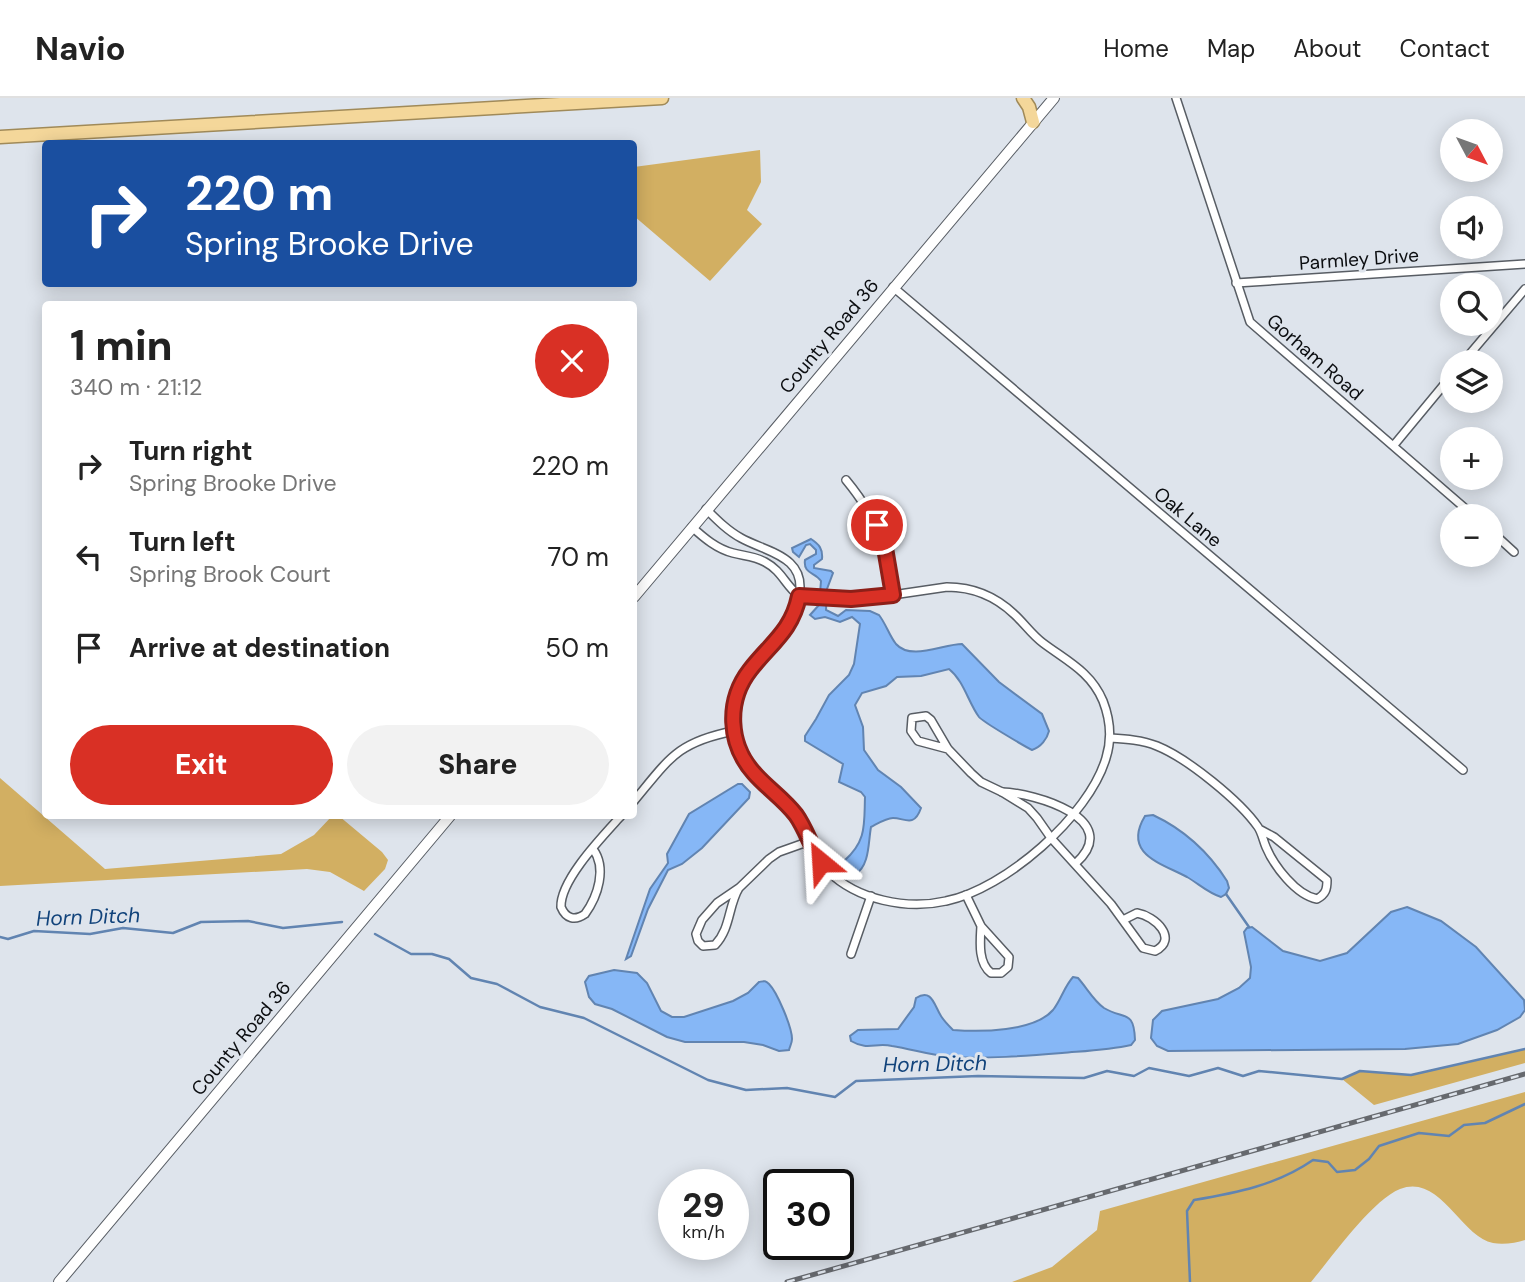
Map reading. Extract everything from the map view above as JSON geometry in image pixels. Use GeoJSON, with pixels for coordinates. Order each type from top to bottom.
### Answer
{"type":"FeatureCollection","features":[{"type":"Feature","properties":{"kind":"highway"},"geometry":{"type":"LineString","coordinates":[[0,137],[662,98]]}},
{"type":"Feature","properties":{"kind":"highway"},"geometry":{"type":"LineString","coordinates":[[1023,98],[1032,122]]}},
{"type":"Feature","properties":{"kind":"street","name":"County Road 36"},"geometry":{"type":"LineString","coordinates":[[637,593],[1054,98]]}},
{"type":"Feature","properties":{"kind":"street","name":"Gorham Road"},"geometry":{"type":"LineString","coordinates":[[1176,98],[1246,314],[1255,327],[1460,504]]}},
{"type":"Feature","properties":{"kind":"street","name":"Parmley Drive"},"geometry":{"type":"LineString","coordinates":[[1236,283],[1525,264]]}},
{"type":"Feature","properties":{"kind":"street","name":"Oak Lane"},"geometry":{"type":"LineString","coordinates":[[893,287],[1463,770]]}},
{"type":"Feature","properties":{"kind":"street"},"geometry":{"type":"LineString","coordinates":[[1473,350],[1525,289]]}},
{"type":"Feature","properties":{"kind":"street"},"geometry":{"type":"LineString","coordinates":[[1394,445],[1440,389]]}},
{"type":"Feature","properties":{"kind":"street"},"geometry":{"type":"LineString","coordinates":[[846,480],[865,503],[877,525],[885,548],[893,595]]}},
{"type":"Feature","properties":{"kind":"street"},"geometry":{"type":"LineString","coordinates":[[692,527],[725,551],[764,562],[783,575],[799,596],[851,599],[960,587],[981,592],[999,602],[1037,638],[1076,665],[1092,681],[1104,703],[1110,738],[1102,770],[1073,813],[1051,838],[1010,871],[966,895],[948,901],[909,904],[871,896],[833,875],[821,862],[797,816],[746,763],[737,745],[734,731],[734,704],[741,684],[790,623],[799,596],[799,579],[786,559],[770,549],[740,538],[706,509]]}},
{"type":"Feature","properties":{"kind":"street"},"geometry":{"type":"LineString","coordinates":[[1503,542],[1514,552]]}},
{"type":"Feature","properties":{"kind":"street"},"geometry":{"type":"LineString","coordinates":[[948,749],[913,737],[910,724],[912,718],[926,716],[948,749],[981,782],[1028,808],[1123,920],[1143,948],[1154,951],[1166,939],[1164,930],[1150,918],[1137,913],[1123,920]]}},
{"type":"Feature","properties":{"kind":"street"},"geometry":{"type":"LineString","coordinates":[[637,798],[679,750],[704,737],[734,731]]}},
{"type":"Feature","properties":{"kind":"street"},"geometry":{"type":"LineString","coordinates":[[1110,738],[1145,742],[1174,754],[1236,803],[1261,830],[1274,837],[1327,880],[1327,891],[1317,899],[1299,892],[1267,849],[1261,830]]}},
{"type":"Feature","properties":{"kind":"street"},"geometry":{"type":"LineString","coordinates":[[1002,792],[1024,793],[1073,813],[1084,824],[1089,836],[1086,852],[1076,863]]}},
{"type":"Feature","properties":{"kind":"street","name":"County Road 36"},"geometry":{"type":"LineString","coordinates":[[59,1282],[447,819]]}},
{"type":"Feature","properties":{"kind":"street"},"geometry":{"type":"LineString","coordinates":[[593,849],[601,865],[599,882],[588,911],[580,918],[570,918],[563,912],[561,902],[578,867],[593,849],[618,819]]}},
{"type":"Feature","properties":{"kind":"street"},"geometry":{"type":"LineString","coordinates":[[738,888],[727,929],[715,944],[704,946],[698,941],[696,934],[702,920],[718,904],[779,852],[810,841]]}},
{"type":"Feature","properties":{"kind":"street"},"geometry":{"type":"LineString","coordinates":[[966,895],[981,926],[1009,957],[1008,967],[1001,973],[991,973],[984,967],[980,945],[981,926]]}},
{"type":"Feature","properties":{"kind":"street"},"geometry":{"type":"LineString","coordinates":[[851,954],[871,896]]}},
{"type":"Feature","properties":{"kind":"shaded area"},"geometry":{"type":"Polygon","coordinates":[[[760,150],[761,182],[747,210],[762,224],[710,281],[637,219],[637,167],[760,150]]]}},
{"type":"Feature","properties":{"kind":"shaded area"},"geometry":{"type":"Polygon","coordinates":[[[0,778],[42,814],[42,819],[47,819],[105,869],[281,854],[314,835],[329,819],[343,819],[388,860],[385,869],[364,891],[330,872],[307,869],[0,886],[0,778]]]}},
{"type":"Feature","properties":{"kind":"shaded area"},"geometry":{"type":"Polygon","coordinates":[[[1525,1049],[1525,1063],[1374,1105],[1342,1079],[1360,1071],[1411,1075],[1525,1049]]]}},
{"type":"Feature","properties":{"kind":"shaded area"},"geometry":{"type":"Polygon","coordinates":[[[1525,1092],[1525,1240],[1501,1244],[1481,1238],[1439,1197],[1414,1186],[1400,1189],[1377,1205],[1311,1282],[1012,1282],[1052,1267],[1097,1230],[1100,1211],[1525,1092]]]}},
{"type":"Feature","properties":{"kind":"water"},"geometry":{"type":"Polygon","coordinates":[[[811,539],[822,552],[822,559],[814,568],[833,573],[827,589],[826,610],[838,616],[846,610],[870,611],[879,615],[896,644],[910,651],[962,644],[999,682],[1042,714],[1049,731],[1043,742],[1032,750],[996,729],[979,717],[958,679],[949,669],[921,676],[897,677],[886,686],[862,693],[855,705],[863,727],[864,750],[878,770],[901,787],[921,808],[912,820],[890,818],[871,827],[866,860],[855,875],[847,870],[844,861],[857,846],[863,832],[865,797],[861,792],[839,782],[843,764],[805,741],[805,736],[829,695],[849,675],[854,664],[860,624],[852,617],[840,622],[825,617],[815,619],[810,615],[819,605],[821,581],[806,568],[805,560],[816,554],[816,550],[810,544],[806,545],[799,557],[792,548],[811,539]]]}},
{"type":"Feature","properties":{"kind":"water"},"geometry":{"type":"Polygon","coordinates":[[[742,784],[750,792],[749,798],[702,848],[682,864],[668,870],[648,909],[631,956],[626,959],[650,889],[668,863],[667,854],[689,814],[742,784]]]}},
{"type":"Feature","properties":{"kind":"water"},"geometry":{"type":"Polygon","coordinates":[[[1153,815],[1175,827],[1204,851],[1227,881],[1229,888],[1226,894],[1221,897],[1212,893],[1148,856],[1138,840],[1139,829],[1145,816],[1153,815]]]}},
{"type":"Feature","properties":{"kind":"water"},"geometry":{"type":"Polygon","coordinates":[[[1407,907],[1441,921],[1476,947],[1524,1000],[1525,1010],[1520,1017],[1497,1030],[1458,1044],[1405,1049],[1168,1051],[1157,1046],[1151,1038],[1153,1020],[1162,1011],[1218,999],[1239,988],[1250,978],[1251,967],[1244,932],[1247,928],[1252,927],[1283,951],[1320,961],[1347,953],[1391,912],[1407,907]]]}},
{"type":"Feature","properties":{"kind":"water"},"geometry":{"type":"Polygon","coordinates":[[[614,970],[637,973],[647,983],[661,1011],[672,1017],[684,1017],[733,1001],[748,993],[759,982],[765,981],[776,994],[787,1018],[792,1039],[789,1050],[779,1051],[744,1042],[685,1042],[667,1037],[612,1009],[595,1004],[589,997],[585,982],[589,976],[614,970]]]}},
{"type":"Feature","properties":{"kind":"water"},"geometry":{"type":"Polygon","coordinates":[[[1073,977],[1078,978],[1104,1008],[1130,1019],[1135,1040],[1131,1045],[1034,1055],[964,1058],[886,1045],[867,1046],[851,1041],[850,1036],[858,1030],[898,1029],[914,1007],[916,998],[921,995],[932,999],[942,1018],[953,1030],[1020,1027],[1033,1023],[1053,1010],[1073,977]]]}},
{"type":"Feature","properties":{"kind":"waterway"},"geometry":{"type":"LineString","coordinates":[[1226,894],[1249,927]]}},
{"type":"Feature","properties":{"kind":"waterway","name":"Horn Ditch"},"geometry":{"type":"LineString","coordinates":[[0,937],[8,939],[34,931],[90,934],[123,928],[173,933],[201,922],[248,921],[283,928],[342,922]]}},
{"type":"Feature","properties":{"kind":"waterway","name":"Horn Ditch"},"geometry":{"type":"LineString","coordinates":[[375,934],[411,954],[432,954],[449,959],[471,978],[497,984],[540,1007],[584,1018],[708,1080],[746,1090],[787,1088],[835,1097],[856,1081],[978,1076],[1084,1078],[1107,1071],[1134,1076],[1149,1068],[1189,1076],[1218,1068],[1243,1076],[1259,1071],[1342,1079],[1360,1071],[1411,1075],[1525,1049]]}},
{"type":"Feature","properties":{"kind":"waterway"},"geometry":{"type":"LineString","coordinates":[[1190,1282],[1187,1211],[1194,1200],[1271,1182],[1313,1160],[1328,1162],[1337,1172],[1355,1170],[1369,1159],[1379,1146],[1419,1133],[1449,1136],[1464,1125],[1485,1123],[1525,1104]]}},
{"type":"Feature","properties":{"kind":"railway"},"geometry":{"type":"LineString","coordinates":[[787,1282],[1525,1074]]}},
{"type":"Feature","properties":{"kind":"route"},"geometry":{"type":"LineString","coordinates":[[821,862],[797,816],[753,772],[740,753],[733,723],[734,704],[746,674],[790,623],[799,596],[851,599],[893,595],[888,561],[877,525]]}}]}
